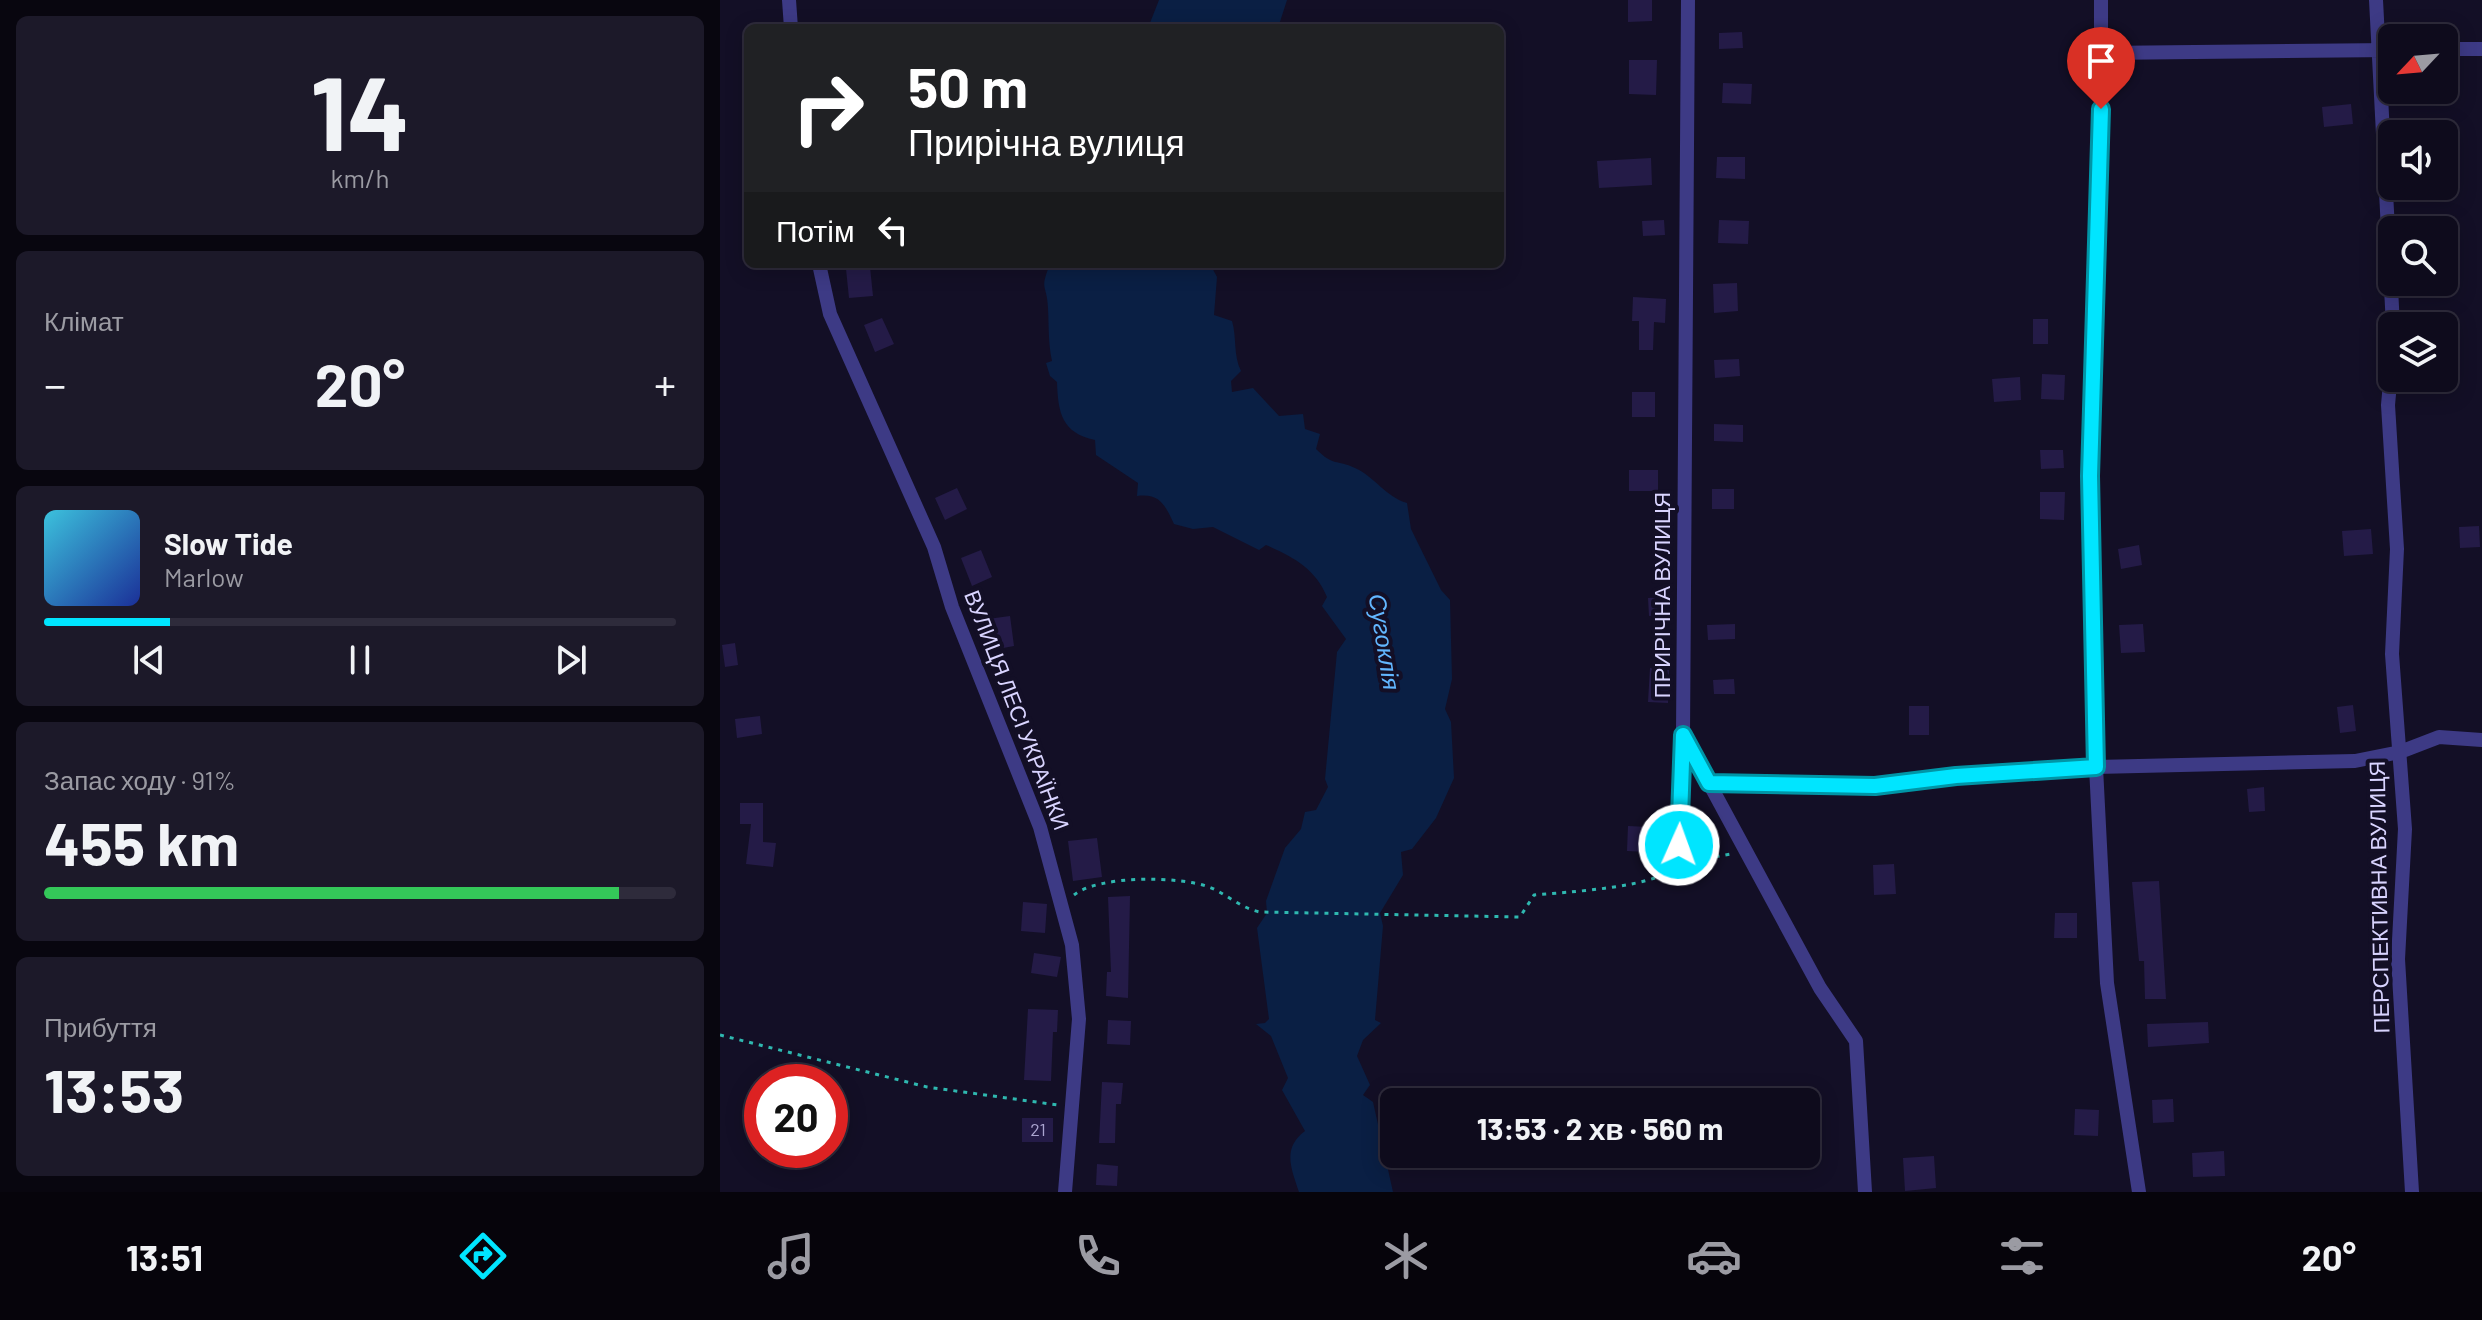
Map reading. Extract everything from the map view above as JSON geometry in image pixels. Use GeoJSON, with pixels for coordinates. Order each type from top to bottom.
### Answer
{"type":"FeatureCollection","features":[{"type":"Feature","properties":{"kind":"street"},"geometry":{"type":"LineString","coordinates":[[789,0],[791,24]]}},
{"type":"Feature","properties":{"kind":"street","name":"ПРИРІЧНА ВУЛИЦЯ"},"geometry":{"type":"LineString","coordinates":[[1688,0],[1683,735],[1820,988],[1856,1041],[1865,1192]]}},
{"type":"Feature","properties":{"kind":"street"},"geometry":{"type":"LineString","coordinates":[[2101,0],[2090,476],[2096,767],[2107,983],[2139,1192]]}},
{"type":"Feature","properties":{"kind":"street"},"geometry":{"type":"LineString","coordinates":[[2376,0],[2380,24]]}},
{"type":"Feature","properties":{"kind":"street"},"geometry":{"type":"LineString","coordinates":[[2458,49],[2482,49]]}},
{"type":"Feature","properties":{"kind":"street"},"geometry":{"type":"LineString","coordinates":[[2101,53],[2378,50]]}},
{"type":"Feature","properties":{"kind":"street"},"geometry":{"type":"LineString","coordinates":[[2387,104],[2393,312]]}},
{"type":"Feature","properties":{"kind":"street","name":"ВУЛИЦЯ ЛЕСІ УКРАЇНКИ"},"geometry":{"type":"LineString","coordinates":[[820,268],[830,314],[934,547],[952,607],[1040,827],[1072,945],[1079,1019],[1065,1192]]}},
{"type":"Feature","properties":{"kind":"street","name":"ПЕРСПЕКТИВНА ВУЛИЦЯ"},"geometry":{"type":"LineString","coordinates":[[2389,392],[2397,549],[2392,654],[2405,829],[2398,959],[2412,1192]]}},
{"type":"Feature","properties":{"kind":"street"},"geometry":{"type":"LineString","coordinates":[[1709,783],[1875,786],[1956,776],[2096,767],[2355,761],[2400,752],[2439,737],[2482,740]]}},
{"type":"Feature","properties":{"kind":"lane"},"geometry":{"type":"LineString","coordinates":[[1679,845],[1683,735]]}},
{"type":"Feature","properties":{"kind":"path"},"geometry":{"type":"LineString","coordinates":[[1061,906],[1084,887],[1121,881],[1166,880],[1206,886],[1245,909],[1260,912],[1520,917],[1534,895],[1605,887],[1663,876],[1675,870],[1679,863],[1747,852]]}},
{"type":"Feature","properties":{"kind":"path"},"geometry":{"type":"LineString","coordinates":[[720,1035],[927,1087],[1074,1107]]}},
{"type":"Feature","properties":{"kind":"water"},"geometry":{"type":"Polygon","coordinates":[[[1159,0],[1287,0],[1279,24],[1150,24],[1159,0]]]}},
{"type":"Feature","properties":{"kind":"water","name":"Сугоклія"},"geometry":{"type":"Polygon","coordinates":[[[1049,268],[1212,268],[1217,277],[1214,315],[1232,321],[1241,371],[1231,381],[1232,392],[1253,388],[1279,416],[1303,414],[1305,429],[1320,434],[1316,449],[1322,455],[1362,472],[1407,503],[1411,529],[1441,590],[1450,600],[1452,679],[1445,709],[1451,722],[1454,778],[1436,818],[1412,849],[1401,852],[1403,875],[1380,913],[1383,926],[1375,1020],[1381,1023],[1363,1040],[1357,1056],[1370,1085],[1363,1095],[1373,1102],[1380,1134],[1380,1168],[1388,1168],[1393,1192],[1299,1192],[1290,1159],[1293,1144],[1305,1131],[1282,1090],[1288,1078],[1271,1036],[1256,1024],[1269,1019],[1257,928],[1267,913],[1266,901],[1285,848],[1301,829],[1305,812],[1316,810],[1328,787],[1325,779],[1337,652],[1346,639],[1322,606],[1327,597],[1310,571],[1266,545],[1259,550],[1213,527],[1193,529],[1174,524],[1161,502],[1151,496],[1137,496],[1138,483],[1096,455],[1095,440],[1069,427],[1061,412],[1057,382],[1050,376],[1046,363],[1052,361],[1044,284],[1049,268]]]}},
{"type":"Feature","properties":{"kind":"building"},"geometry":{"type":"Polygon","coordinates":[[[1628,0],[1652,0],[1652,21],[1628,22],[1628,0]]]}},
{"type":"Feature","properties":{"kind":"building"},"geometry":{"type":"Polygon","coordinates":[[[1742,32],[1743,48],[1719,49],[1719,33],[1742,32]]]}},
{"type":"Feature","properties":{"kind":"building"},"geometry":{"type":"Polygon","coordinates":[[[1629,60],[1657,60],[1656,95],[1629,94],[1629,60]]]}},
{"type":"Feature","properties":{"kind":"building"},"geometry":{"type":"Polygon","coordinates":[[[1723,83],[1752,84],[1751,104],[1722,103],[1723,83]]]}},
{"type":"Feature","properties":{"kind":"building"},"geometry":{"type":"Polygon","coordinates":[[[2351,104],[2353,124],[2324,127],[2322,107],[2351,104]]]}},
{"type":"Feature","properties":{"kind":"building"},"geometry":{"type":"Polygon","coordinates":[[[1717,157],[1745,157],[1745,179],[1716,178],[1717,157]]]}},
{"type":"Feature","properties":{"kind":"building"},"geometry":{"type":"Polygon","coordinates":[[[1651,158],[1652,185],[1599,188],[1597,161],[1651,158]]]}},
{"type":"Feature","properties":{"kind":"building"},"geometry":{"type":"Polygon","coordinates":[[[1664,220],[1665,235],[1643,236],[1642,221],[1664,220]]]}},
{"type":"Feature","properties":{"kind":"building"},"geometry":{"type":"Polygon","coordinates":[[[1719,220],[1749,221],[1748,244],[1718,243],[1719,220]]]}},
{"type":"Feature","properties":{"kind":"building"},"geometry":{"type":"Polygon","coordinates":[[[870,268],[873,296],[849,298],[846,269],[870,268]]]}},
{"type":"Feature","properties":{"kind":"building"},"geometry":{"type":"Polygon","coordinates":[[[1737,283],[1738,311],[1714,313],[1713,284],[1737,283]]]}},
{"type":"Feature","properties":{"kind":"building"},"geometry":{"type":"Polygon","coordinates":[[[1633,297],[1666,299],[1665,323],[1654,322],[1653,350],[1639,350],[1639,321],[1632,321],[1633,297]]]}},
{"type":"Feature","properties":{"kind":"building"},"geometry":{"type":"Polygon","coordinates":[[[882,318],[894,344],[875,352],[864,325],[882,318]]]}},
{"type":"Feature","properties":{"kind":"building"},"geometry":{"type":"Polygon","coordinates":[[[2033,319],[2048,319],[2048,344],[2033,344],[2033,319]]]}},
{"type":"Feature","properties":{"kind":"building"},"geometry":{"type":"Polygon","coordinates":[[[1739,359],[1740,376],[1715,378],[1714,360],[1739,359]]]}},
{"type":"Feature","properties":{"kind":"building"},"geometry":{"type":"Polygon","coordinates":[[[2042,374],[2065,375],[2064,400],[2041,399],[2042,374]]]}},
{"type":"Feature","properties":{"kind":"building"},"geometry":{"type":"Polygon","coordinates":[[[2020,377],[2021,400],[1994,402],[1992,379],[2020,377]]]}},
{"type":"Feature","properties":{"kind":"building"},"geometry":{"type":"Polygon","coordinates":[[[1632,392],[1655,392],[1655,417],[1632,417],[1632,392]]]}},
{"type":"Feature","properties":{"kind":"building"},"geometry":{"type":"Polygon","coordinates":[[[1714,424],[1743,425],[1743,442],[1714,441],[1714,424]]]}},
{"type":"Feature","properties":{"kind":"building"},"geometry":{"type":"Polygon","coordinates":[[[2040,450],[2063,450],[2064,468],[2041,469],[2040,450]]]}},
{"type":"Feature","properties":{"kind":"building"},"geometry":{"type":"Polygon","coordinates":[[[1629,470],[1658,470],[1658,491],[1629,491],[1629,470]]]}},
{"type":"Feature","properties":{"kind":"building"},"geometry":{"type":"Polygon","coordinates":[[[957,488],[967,509],[945,520],[935,498],[957,488]]]}},
{"type":"Feature","properties":{"kind":"building"},"geometry":{"type":"Polygon","coordinates":[[[1712,489],[1734,489],[1734,509],[1712,509],[1712,489]]]}},
{"type":"Feature","properties":{"kind":"building"},"geometry":{"type":"Polygon","coordinates":[[[2040,492],[2065,492],[2064,520],[2040,519],[2040,492]]]}},
{"type":"Feature","properties":{"kind":"building"},"geometry":{"type":"Polygon","coordinates":[[[1656,504],[1671,504],[1671,533],[1656,533],[1656,504]]]}},
{"type":"Feature","properties":{"kind":"building"},"geometry":{"type":"Polygon","coordinates":[[[2479,526],[2480,547],[2460,548],[2459,527],[2479,526]]]}},
{"type":"Feature","properties":{"kind":"building"},"geometry":{"type":"Polygon","coordinates":[[[2371,529],[2373,554],[2344,556],[2342,531],[2371,529]]]}},
{"type":"Feature","properties":{"kind":"building"},"geometry":{"type":"Polygon","coordinates":[[[2139,545],[2142,565],[2121,569],[2118,549],[2139,545]]]}},
{"type":"Feature","properties":{"kind":"building"},"geometry":{"type":"Polygon","coordinates":[[[981,550],[992,577],[972,586],[961,558],[981,550]]]}},
{"type":"Feature","properties":{"kind":"building"},"geometry":{"type":"Polygon","coordinates":[[[1664,597],[1665,615],[1649,616],[1648,598],[1664,597]]]}},
{"type":"Feature","properties":{"kind":"building"},"geometry":{"type":"Polygon","coordinates":[[[1010,616],[1014,646],[992,650],[988,619],[1010,616]]]}},
{"type":"Feature","properties":{"kind":"building"},"geometry":{"type":"Polygon","coordinates":[[[1735,624],[1735,639],[1708,640],[1707,625],[1735,624]]]}},
{"type":"Feature","properties":{"kind":"building"},"geometry":{"type":"Polygon","coordinates":[[[2143,624],[2145,652],[2121,653],[2119,625],[2143,624]]]}},
{"type":"Feature","properties":{"kind":"building"},"geometry":{"type":"Polygon","coordinates":[[[735,643],[738,665],[725,667],[722,645],[735,643]]]}},
{"type":"Feature","properties":{"kind":"building"},"geometry":{"type":"Polygon","coordinates":[[[1650,668],[1669,669],[1668,703],[1648,702],[1650,668]]]}},
{"type":"Feature","properties":{"kind":"building"},"geometry":{"type":"Polygon","coordinates":[[[1734,679],[1735,694],[1714,694],[1713,680],[1734,679]]]}},
{"type":"Feature","properties":{"kind":"building"},"geometry":{"type":"Polygon","coordinates":[[[2353,705],[2356,731],[2340,733],[2337,707],[2353,705]]]}},
{"type":"Feature","properties":{"kind":"building"},"geometry":{"type":"Polygon","coordinates":[[[1909,706],[1929,706],[1929,735],[1909,735],[1909,706]]]}},
{"type":"Feature","properties":{"kind":"building"},"geometry":{"type":"Polygon","coordinates":[[[760,716],[762,734],[737,738],[735,719],[760,716]]]}},
{"type":"Feature","properties":{"kind":"building"},"geometry":{"type":"Polygon","coordinates":[[[2264,787],[2265,811],[2249,812],[2247,789],[2264,787]]]}},
{"type":"Feature","properties":{"kind":"building"},"geometry":{"type":"Polygon","coordinates":[[[740,803],[763,803],[763,842],[776,843],[773,867],[746,864],[751,824],[740,824],[740,803]]]}},
{"type":"Feature","properties":{"kind":"building"},"geometry":{"type":"Polygon","coordinates":[[[1628,826],[1649,827],[1648,852],[1627,851],[1628,826]]]}},
{"type":"Feature","properties":{"kind":"building"},"geometry":{"type":"Polygon","coordinates":[[[1097,838],[1102,877],[1073,881],[1068,841],[1097,838]]]}},
{"type":"Feature","properties":{"kind":"building"},"geometry":{"type":"Polygon","coordinates":[[[1894,864],[1896,894],[1874,895],[1873,865],[1894,864]]]}},
{"type":"Feature","properties":{"kind":"building"},"geometry":{"type":"Polygon","coordinates":[[[2159,881],[2166,999],[2145,999],[2144,961],[2139,961],[2132,882],[2159,881]]]}},
{"type":"Feature","properties":{"kind":"building"},"geometry":{"type":"Polygon","coordinates":[[[1130,896],[1128,998],[1106,996],[1107,972],[1111,972],[1108,897],[1130,896]]]}},
{"type":"Feature","properties":{"kind":"building"},"geometry":{"type":"Polygon","coordinates":[[[1023,902],[1047,904],[1045,933],[1021,931],[1023,902]]]}},
{"type":"Feature","properties":{"kind":"building"},"geometry":{"type":"Polygon","coordinates":[[[2055,913],[2077,913],[2077,938],[2054,938],[2055,913]]]}},
{"type":"Feature","properties":{"kind":"building"},"geometry":{"type":"Polygon","coordinates":[[[1034,953],[1061,957],[1057,977],[1031,973],[1034,953]]]}},
{"type":"Feature","properties":{"kind":"building"},"geometry":{"type":"Polygon","coordinates":[[[1028,1009],[1058,1010],[1057,1032],[1053,1032],[1051,1081],[1024,1080],[1028,1009]]]}},
{"type":"Feature","properties":{"kind":"building"},"geometry":{"type":"Polygon","coordinates":[[[1108,1020],[1131,1021],[1130,1045],[1107,1044],[1108,1020]]]}},
{"type":"Feature","properties":{"kind":"building"},"geometry":{"type":"Polygon","coordinates":[[[2208,1022],[2209,1043],[2148,1047],[2147,1024],[2208,1022]]]}},
{"type":"Feature","properties":{"kind":"building"},"geometry":{"type":"Polygon","coordinates":[[[1102,1082],[1123,1083],[1121,1104],[1116,1104],[1115,1143],[1099,1143],[1102,1082]]]}},
{"type":"Feature","properties":{"kind":"building"},"geometry":{"type":"Polygon","coordinates":[[[2173,1099],[2174,1122],[2153,1123],[2152,1100],[2173,1099]]]}},
{"type":"Feature","properties":{"kind":"building"},"geometry":{"type":"Polygon","coordinates":[[[2075,1109],[2099,1110],[2098,1136],[2074,1135],[2075,1109]]]}},
{"type":"Feature","properties":{"kind":"building"},"geometry":{"type":"Polygon","coordinates":[[[1022,1118],[1053,1118],[1053,1142],[1022,1142],[1022,1118]]]}},
{"type":"Feature","properties":{"kind":"building"},"geometry":{"type":"Polygon","coordinates":[[[2224,1151],[2225,1176],[2193,1177],[2192,1153],[2224,1151]]]}},
{"type":"Feature","properties":{"kind":"building"},"geometry":{"type":"Polygon","coordinates":[[[1934,1156],[1936,1188],[1905,1191],[1903,1158],[1934,1156]]]}},
{"type":"Feature","properties":{"kind":"building"},"geometry":{"type":"Polygon","coordinates":[[[1097,1164],[1118,1166],[1117,1186],[1096,1185],[1097,1164]]]}},
{"type":"Feature","properties":{"kind":"route"},"geometry":{"type":"LineString","coordinates":[[1679,845],[1683,735],[1709,783],[1875,786],[1956,776],[2096,767],[2090,476],[2101,109]]}}]}
